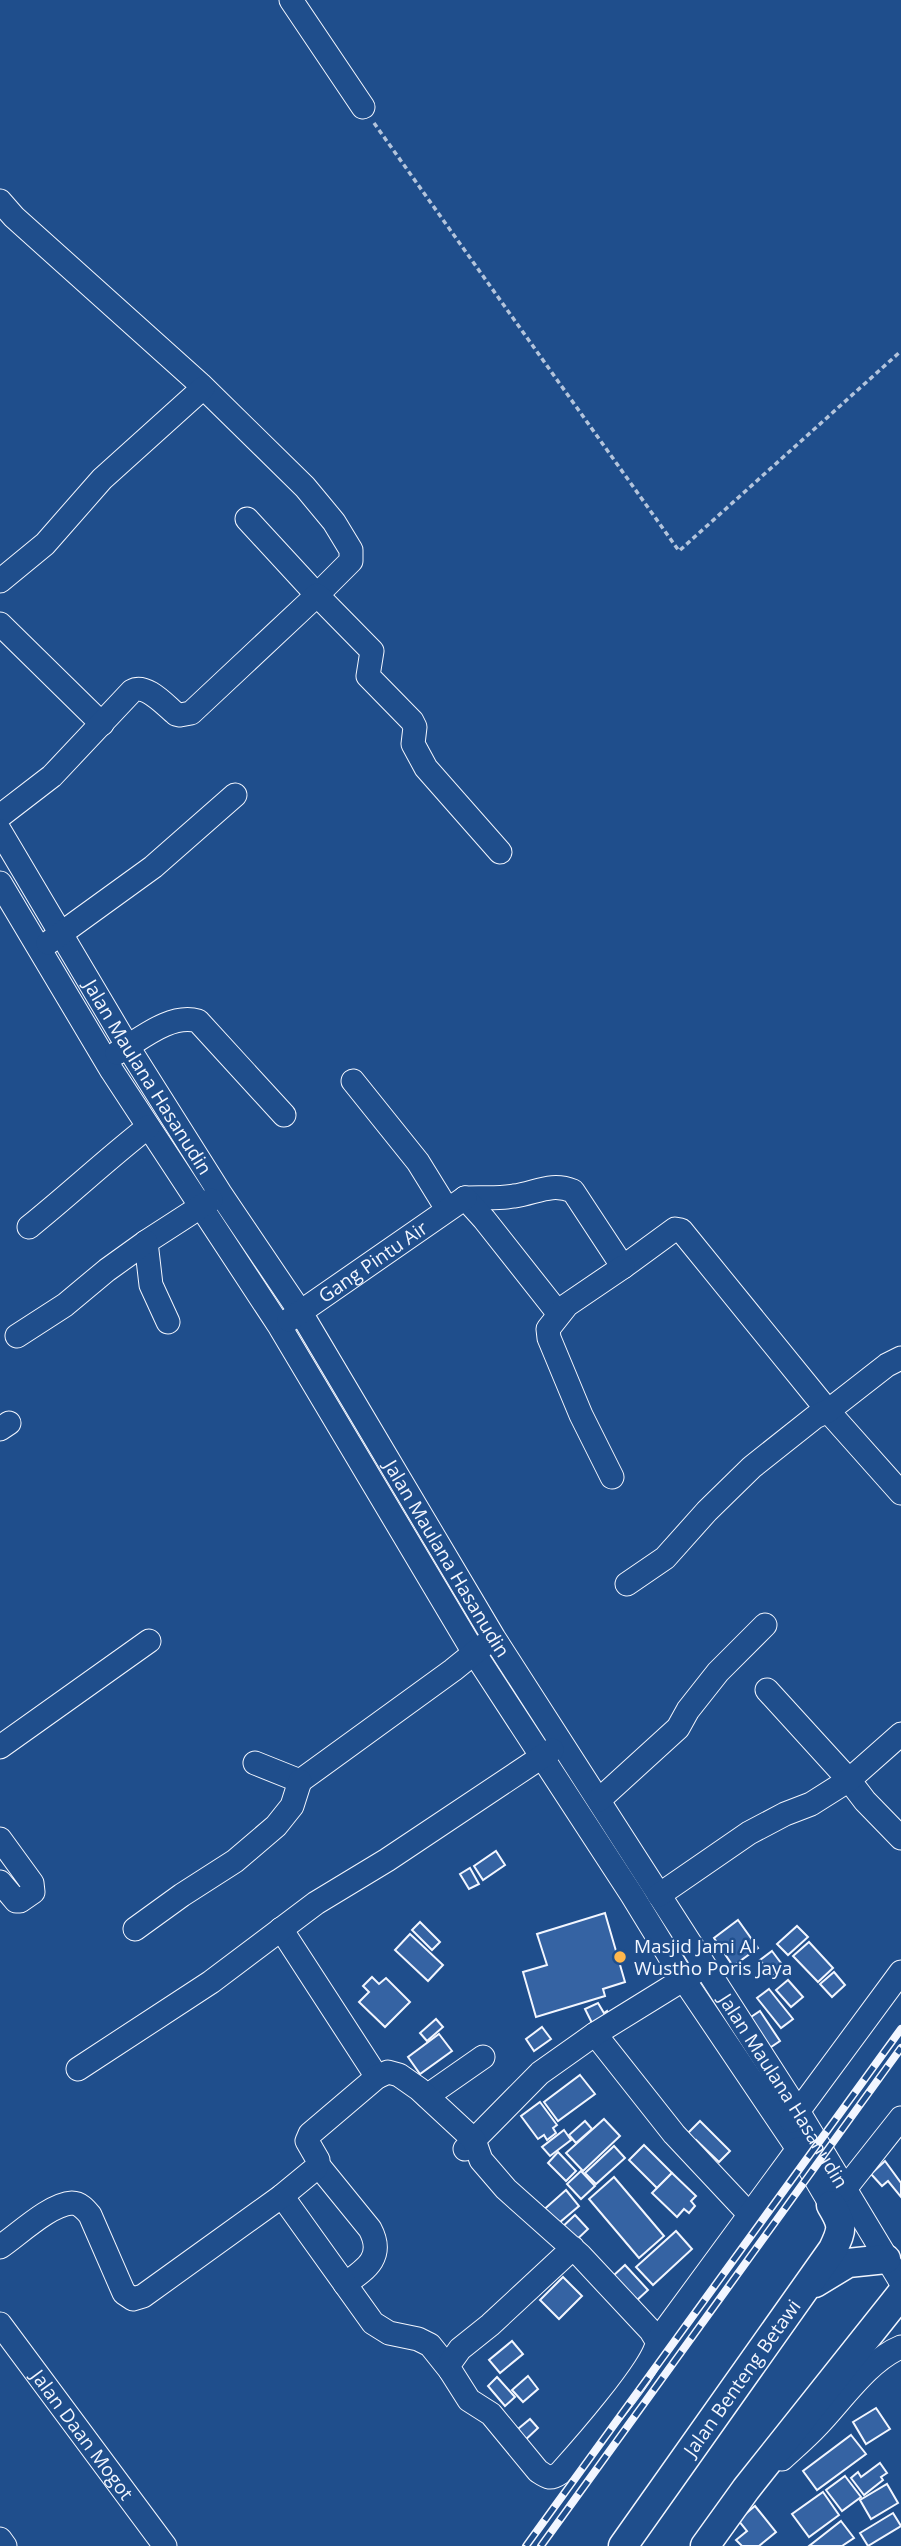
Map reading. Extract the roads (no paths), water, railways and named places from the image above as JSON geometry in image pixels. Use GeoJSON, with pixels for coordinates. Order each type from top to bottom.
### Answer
{"type":"FeatureCollection","features":[{"type":"Feature","properties":{"kind":"main road","name":"Jalan Benteng Betawi"},"geometry":{"type":"LineString","coordinates":[[623,2546],[833,2249],[841,2233],[842,2222],[837,2198]]}},
{"type":"Feature","properties":{"kind":"main road"},"geometry":{"type":"LineString","coordinates":[[804,2290],[848,2263],[893,2270]]}},
{"type":"Feature","properties":{"kind":"main road"},"geometry":{"type":"LineString","coordinates":[[705,2546],[901,2294]]}},
{"type":"Feature","properties":{"kind":"street"},"geometry":{"type":"LineString","coordinates":[[292,0],[363,107]]}},
{"type":"Feature","properties":{"kind":"street"},"geometry":{"type":"LineString","coordinates":[[0,201],[14,217],[203,387],[305,487],[334,522],[351,550],[349,565],[191,713],[176,714],[144,689],[137,688],[52,776],[0,816]]}},
{"type":"Feature","properties":{"kind":"street"},"geometry":{"type":"LineString","coordinates":[[0,581],[45,544],[102,479],[203,387]]}},
{"type":"Feature","properties":{"kind":"street"},"geometry":{"type":"LineString","coordinates":[[247,519],[372,651],[368,676],[412,721],[415,727],[413,744],[426,768],[500,852]]}},
{"type":"Feature","properties":{"kind":"street"},"geometry":{"type":"LineString","coordinates":[[0,624],[103,724]]}},
{"type":"Feature","properties":{"kind":"street"},"geometry":{"type":"LineString","coordinates":[[39,949],[153,867],[235,795]]}},
{"type":"Feature","properties":{"kind":"street","name":"Jalan Maulana Hasanudin"},"geometry":{"type":"LineString","coordinates":[[0,831],[128,1047],[220,1193],[301,1313],[494,1638],[705,1966],[837,2198]]}},
{"type":"Feature","properties":{"kind":"street","name":"Jalan Maulana Hasanudin"},"geometry":{"type":"LineString","coordinates":[[0,883],[105,1059],[143,1131],[195,1210],[280,1327],[473,1651],[531,1765],[632,1895],[684,1980],[791,2120],[798,2149],[893,2270]]}},
{"type":"Feature","properties":{"kind":"street"},"geometry":{"type":"LineString","coordinates":[[105,1059],[171,1022],[188,1018],[198,1021],[284,1115]]}},
{"type":"Feature","properties":{"kind":"street"},"geometry":{"type":"LineString","coordinates":[[353,1080],[418,1162],[456,1203],[484,1219],[559,1314]]}},
{"type":"Feature","properties":{"kind":"street"},"geometry":{"type":"LineString","coordinates":[[29,1227],[143,1131]]}},
{"type":"Feature","properties":{"kind":"street"},"geometry":{"type":"LineString","coordinates":[[456,1203],[515,1196],[561,1186],[573,1191],[623,1267]]}},
{"type":"Feature","properties":{"kind":"street"},"geometry":{"type":"LineString","coordinates":[[17,1336],[65,1305],[153,1237],[220,1193]]}},
{"type":"Feature","properties":{"kind":"street","name":"Gang Pintu Air"},"geometry":{"type":"LineString","coordinates":[[280,1327],[456,1203]]}},
{"type":"Feature","properties":{"kind":"street"},"geometry":{"type":"LineString","coordinates":[[611,1477],[581,1415],[549,1338],[548,1329],[567,1305],[675,1229],[681,1230],[828,1411],[901,1493]]}},
{"type":"Feature","properties":{"kind":"street"},"geometry":{"type":"LineString","coordinates":[[153,1237],[151,1285],[168,1322]]}},
{"type":"Feature","properties":{"kind":"street"},"geometry":{"type":"LineString","coordinates":[[627,1584],[665,1558],[707,1511],[752,1467],[815,1417],[828,1411],[887,1365],[901,1358]]}},
{"type":"Feature","properties":{"kind":"street"},"geometry":{"type":"LineString","coordinates":[[599,1800],[678,1728],[688,1710],[718,1672],[765,1625]]}},
{"type":"Feature","properties":{"kind":"street"},"geometry":{"type":"LineString","coordinates":[[135,1929],[235,1861],[276,1826],[292,1806],[300,1781],[494,1638]]}},
{"type":"Feature","properties":{"kind":"street"},"geometry":{"type":"LineString","coordinates":[[0,1747],[149,1641]]}},
{"type":"Feature","properties":{"kind":"street"},"geometry":{"type":"LineString","coordinates":[[767,1690],[901,1838]]}},
{"type":"Feature","properties":{"kind":"street"},"geometry":{"type":"LineString","coordinates":[[659,1895],[749,1833],[811,1804],[849,1780],[901,1734]]}},
{"type":"Feature","properties":{"kind":"street"},"geometry":{"type":"LineString","coordinates":[[78,2068],[211,1982],[316,1903],[387,1860],[562,1743]]}},
{"type":"Feature","properties":{"kind":"street"},"geometry":{"type":"LineString","coordinates":[[255,1763],[300,1781]]}},
{"type":"Feature","properties":{"kind":"street"},"geometry":{"type":"LineString","coordinates":[[0,1839],[32,1883],[33,1892],[16,1901],[0,1882]]}},
{"type":"Feature","properties":{"kind":"street"},"geometry":{"type":"LineString","coordinates":[[281,1929],[377,2077]]}},
{"type":"Feature","properties":{"kind":"street"},"geometry":{"type":"LineString","coordinates":[[469,2145],[540,2073],[595,2034],[705,1966]]}},
{"type":"Feature","properties":{"kind":"street"},"geometry":{"type":"LineString","coordinates":[[791,2120],[901,1972]]}},
{"type":"Feature","properties":{"kind":"street"},"geometry":{"type":"LineString","coordinates":[[595,2034],[674,2134],[750,2215]]}},
{"type":"Feature","properties":{"kind":"street"},"geometry":{"type":"LineString","coordinates":[[427,2096],[484,2057]]}},
{"type":"Feature","properties":{"kind":"street"},"geometry":{"type":"LineString","coordinates":[[345,2284],[372,2262],[375,2239],[370,2229],[318,2165],[307,2141],[310,2134],[377,2077],[388,2072],[399,2075],[427,2096],[495,2178],[573,2248],[651,2331],[657,2341]]}},
{"type":"Feature","properties":{"kind":"street"},"geometry":{"type":"LineString","coordinates":[[837,2198],[901,2118]]}},
{"type":"Feature","properties":{"kind":"street"},"geometry":{"type":"LineString","coordinates":[[282,2196],[373,2323],[389,2333],[418,2339],[430,2345],[469,2400],[491,2414],[538,2471],[548,2478],[553,2478],[569,2463],[641,2375],[654,2356],[657,2341],[798,2149]]}},
{"type":"Feature","properties":{"kind":"street"},"geometry":{"type":"LineString","coordinates":[[0,2247],[59,2206],[73,2203],[81,2205],[90,2215],[124,2293],[133,2298],[143,2296],[282,2196],[318,2165]]}},
{"type":"Feature","properties":{"kind":"street"},"geometry":{"type":"LineString","coordinates":[[450,2370],[450,2363],[460,2349],[573,2248]]}},
{"type":"Feature","properties":{"kind":"street","name":"Jalan Daan Mogot"},"geometry":{"type":"LineString","coordinates":[[0,2325],[165,2546]]}},
{"type":"Feature","properties":{"kind":"street"},"geometry":{"type":"LineString","coordinates":[[746,2490],[816,2428],[873,2365],[890,2351],[901,2347]]}},
{"type":"Feature","properties":{"kind":"street"},"geometry":{"type":"LineString","coordinates":[[0,2539],[5,2546]]}},
{"type":"Feature","properties":{"kind":"railway"},"geometry":{"type":"LineString","coordinates":[[526,2546],[901,2029]]}},
{"type":"Feature","properties":{"kind":"railway"},"geometry":{"type":"LineString","coordinates":[[541,2546],[901,2048]]}},
{"type":"Feature","properties":{"kind":"place","name":"Masjid Jami Al Wustho Poris Jaya"},"geometry":{"type":"Point","coordinates":[620,1957]}}]}
